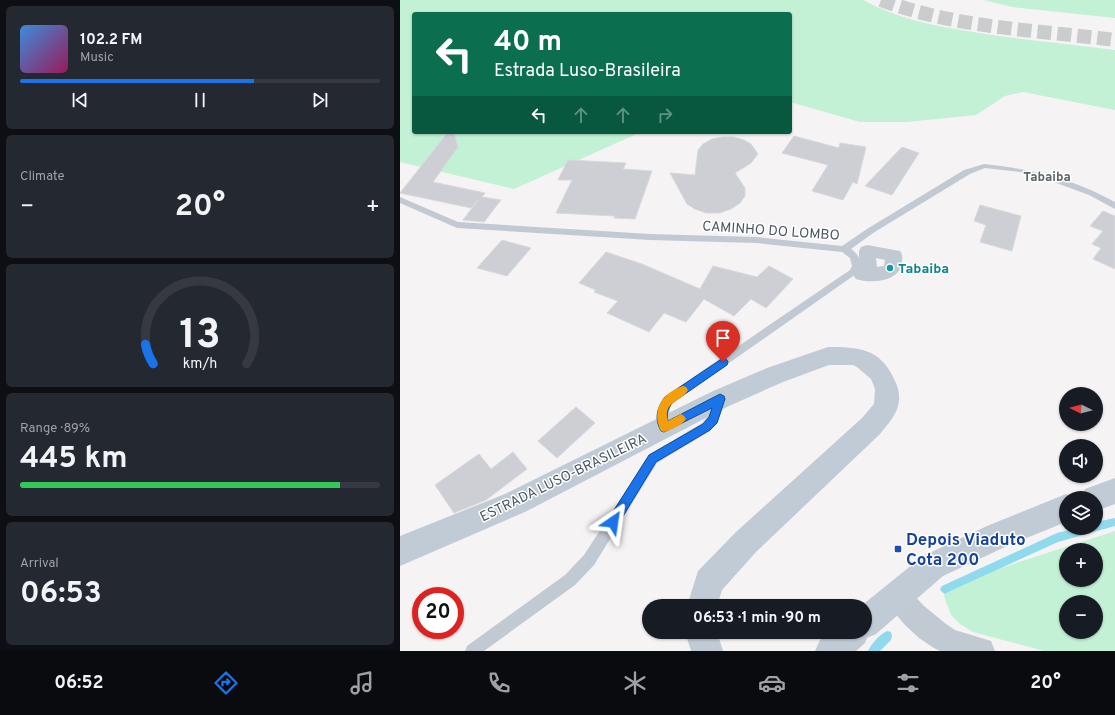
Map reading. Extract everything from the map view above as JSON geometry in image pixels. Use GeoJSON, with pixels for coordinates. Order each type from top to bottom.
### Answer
{"type":"FeatureCollection","features":[{"type":"Feature","properties":{"kind":"street","name":"ESTRADA LUSO-BRASILEIRA"},"geometry":{"type":"LineString","coordinates":[[400,551],[515,503],[720,399],[775,375],[828,356],[852,356],[865,360],[880,373],[887,389],[886,407],[871,426],[746,542],[709,582],[704,599]]}},
{"type":"Feature","properties":{"kind":"street"},"geometry":{"type":"LineString","coordinates":[[1103,495],[1115,491]]}},
{"type":"Feature","properties":{"kind":"street"},"geometry":{"type":"LineString","coordinates":[[872,617],[933,566],[997,536],[1059,511]]}},
{"type":"Feature","properties":{"kind":"street"},"geometry":{"type":"LineString","coordinates":[[897,596],[906,609],[943,638],[950,642],[981,651]]}},
{"type":"Feature","properties":{"kind":"street"},"geometry":{"type":"LineString","coordinates":[[703,639],[707,651]]}},
{"type":"Feature","properties":{"kind":"street"},"geometry":{"type":"LineString","coordinates":[[831,651],[846,639]]}},
{"type":"Feature","properties":{"kind":"lane","name":"CAMINHO DO LOMBO"},"geometry":{"type":"LineString","coordinates":[[400,200],[457,225],[642,236],[756,240],[844,249],[870,231],[967,172],[984,166],[1002,167],[1042,175],[1092,193],[1115,206]]}},
{"type":"Feature","properties":{"kind":"lane"},"geometry":{"type":"LineString","coordinates":[[664,428],[661,417],[663,408],[668,400],[852,272],[857,266],[856,260],[853,254],[844,249]]}},
{"type":"Feature","properties":{"kind":"lane"},"geometry":{"type":"LineString","coordinates":[[472,651],[570,580],[589,560],[653,459],[706,427],[713,420],[720,399]]}},
{"type":"Feature","properties":{"kind":"green space"},"geometry":{"type":"Polygon","coordinates":[[[400,0],[863,0],[876,7],[903,17],[945,27],[1008,37],[1115,50],[1115,110],[1023,92],[1005,96],[976,115],[907,122],[860,122],[792,103],[792,12],[412,12],[412,134],[637,134],[514,189],[400,162],[400,0]]]}},
{"type":"Feature","properties":{"kind":"green space"},"geometry":{"type":"Polygon","coordinates":[[[984,0],[1115,0],[1115,18],[1012,7],[984,0]]]}},
{"type":"Feature","properties":{"kind":"green space"},"geometry":{"type":"Polygon","coordinates":[[[1115,531],[1115,651],[1044,651],[973,632],[960,624],[951,615],[944,596],[945,589],[967,579],[1059,549],[1059,587],[1103,587],[1103,543],[1078,543],[1115,531]]]}},
{"type":"Feature","properties":{"kind":"building"},"geometry":{"type":"Polygon","coordinates":[[[446,134],[455,134],[458,147],[433,182],[485,193],[482,197],[501,200],[484,222],[463,220],[479,199],[471,208],[400,193],[446,134]]]}},
{"type":"Feature","properties":{"kind":"building"},"geometry":{"type":"Polygon","coordinates":[[[794,136],[839,148],[840,143],[866,147],[857,184],[853,182],[843,200],[812,191],[828,165],[782,153],[794,136]]]}},
{"type":"Feature","properties":{"kind":"building"},"geometry":{"type":"Polygon","coordinates":[[[734,137],[744,140],[751,144],[758,154],[751,163],[735,173],[745,188],[745,196],[740,203],[731,209],[719,213],[706,213],[687,204],[670,173],[695,175],[698,150],[703,144],[712,139],[734,137]]]}},
{"type":"Feature","properties":{"kind":"building"},"geometry":{"type":"Polygon","coordinates":[[[902,147],[919,153],[892,195],[865,186],[902,147]]]}},
{"type":"Feature","properties":{"kind":"building"},"geometry":{"type":"Polygon","coordinates":[[[568,160],[626,163],[623,169],[652,171],[635,219],[614,218],[615,216],[556,213],[572,180],[558,180],[568,160]]]}},
{"type":"Feature","properties":{"kind":"building"},"geometry":{"type":"Polygon","coordinates":[[[980,205],[1021,216],[1012,251],[980,242],[986,225],[974,221],[980,205]]]}},
{"type":"Feature","properties":{"kind":"building"},"geometry":{"type":"Polygon","coordinates":[[[1103,211],[1115,216],[1115,269],[1093,259],[1101,248],[1092,244],[1103,231],[1090,226],[1103,211]]]}},
{"type":"Feature","properties":{"kind":"building"},"geometry":{"type":"Polygon","coordinates":[[[502,240],[531,248],[507,276],[477,268],[502,240]]]}},
{"type":"Feature","properties":{"kind":"building"},"geometry":{"type":"Polygon","coordinates":[[[606,252],[642,264],[700,289],[713,266],[757,277],[769,266],[793,279],[766,308],[751,299],[734,316],[704,299],[686,322],[664,313],[649,332],[607,313],[618,301],[594,292],[596,290],[579,283],[606,252]]]}},
{"type":"Feature","properties":{"kind":"building"},"geometry":{"type":"Polygon","coordinates":[[[576,407],[595,423],[557,458],[538,441],[576,407]]]}},
{"type":"Feature","properties":{"kind":"building"},"geometry":{"type":"Polygon","coordinates":[[[513,452],[527,469],[486,500],[454,513],[435,485],[479,454],[491,469],[513,452]]]}},
{"type":"Feature","properties":{"kind":"waterway"},"geometry":{"type":"LineString","coordinates":[[1103,525],[1115,522]]}},
{"type":"Feature","properties":{"kind":"waterway"},"geometry":{"type":"LineString","coordinates":[[945,589],[1057,538],[1068,535]]}},
{"type":"Feature","properties":{"kind":"waterway"},"geometry":{"type":"LineString","coordinates":[[873,651],[887,636]]}},
{"type":"Feature","properties":{"kind":"tunnel"},"geometry":{"type":"LineString","coordinates":[[881,0],[938,17],[996,27],[1115,40]]}},
{"type":"Feature","properties":{"kind":"slow traffic"},"geometry":{"type":"LineString","coordinates":[[681,419],[664,428],[661,417],[663,408],[668,400],[683,390]]}},
{"type":"Feature","properties":{"kind":"place","name":"Tabaiba"},"geometry":{"type":"Point","coordinates":[890,268]}},
{"type":"Feature","properties":{"kind":"place","name":"Depois Viaduto Cota 200"},"geometry":{"type":"Point","coordinates":[898,549]}},
{"type":"Feature","properties":{"kind":"district","name":"Tabaiba"},"geometry":{"type":"Point","coordinates":[1047,176]}},
{"type":"Feature","properties":{"kind":"route"},"geometry":{"type":"LineString","coordinates":[[613,522],[653,459],[706,427],[713,420],[720,399],[664,428],[661,417],[663,408],[668,400],[723,362]]}}]}
